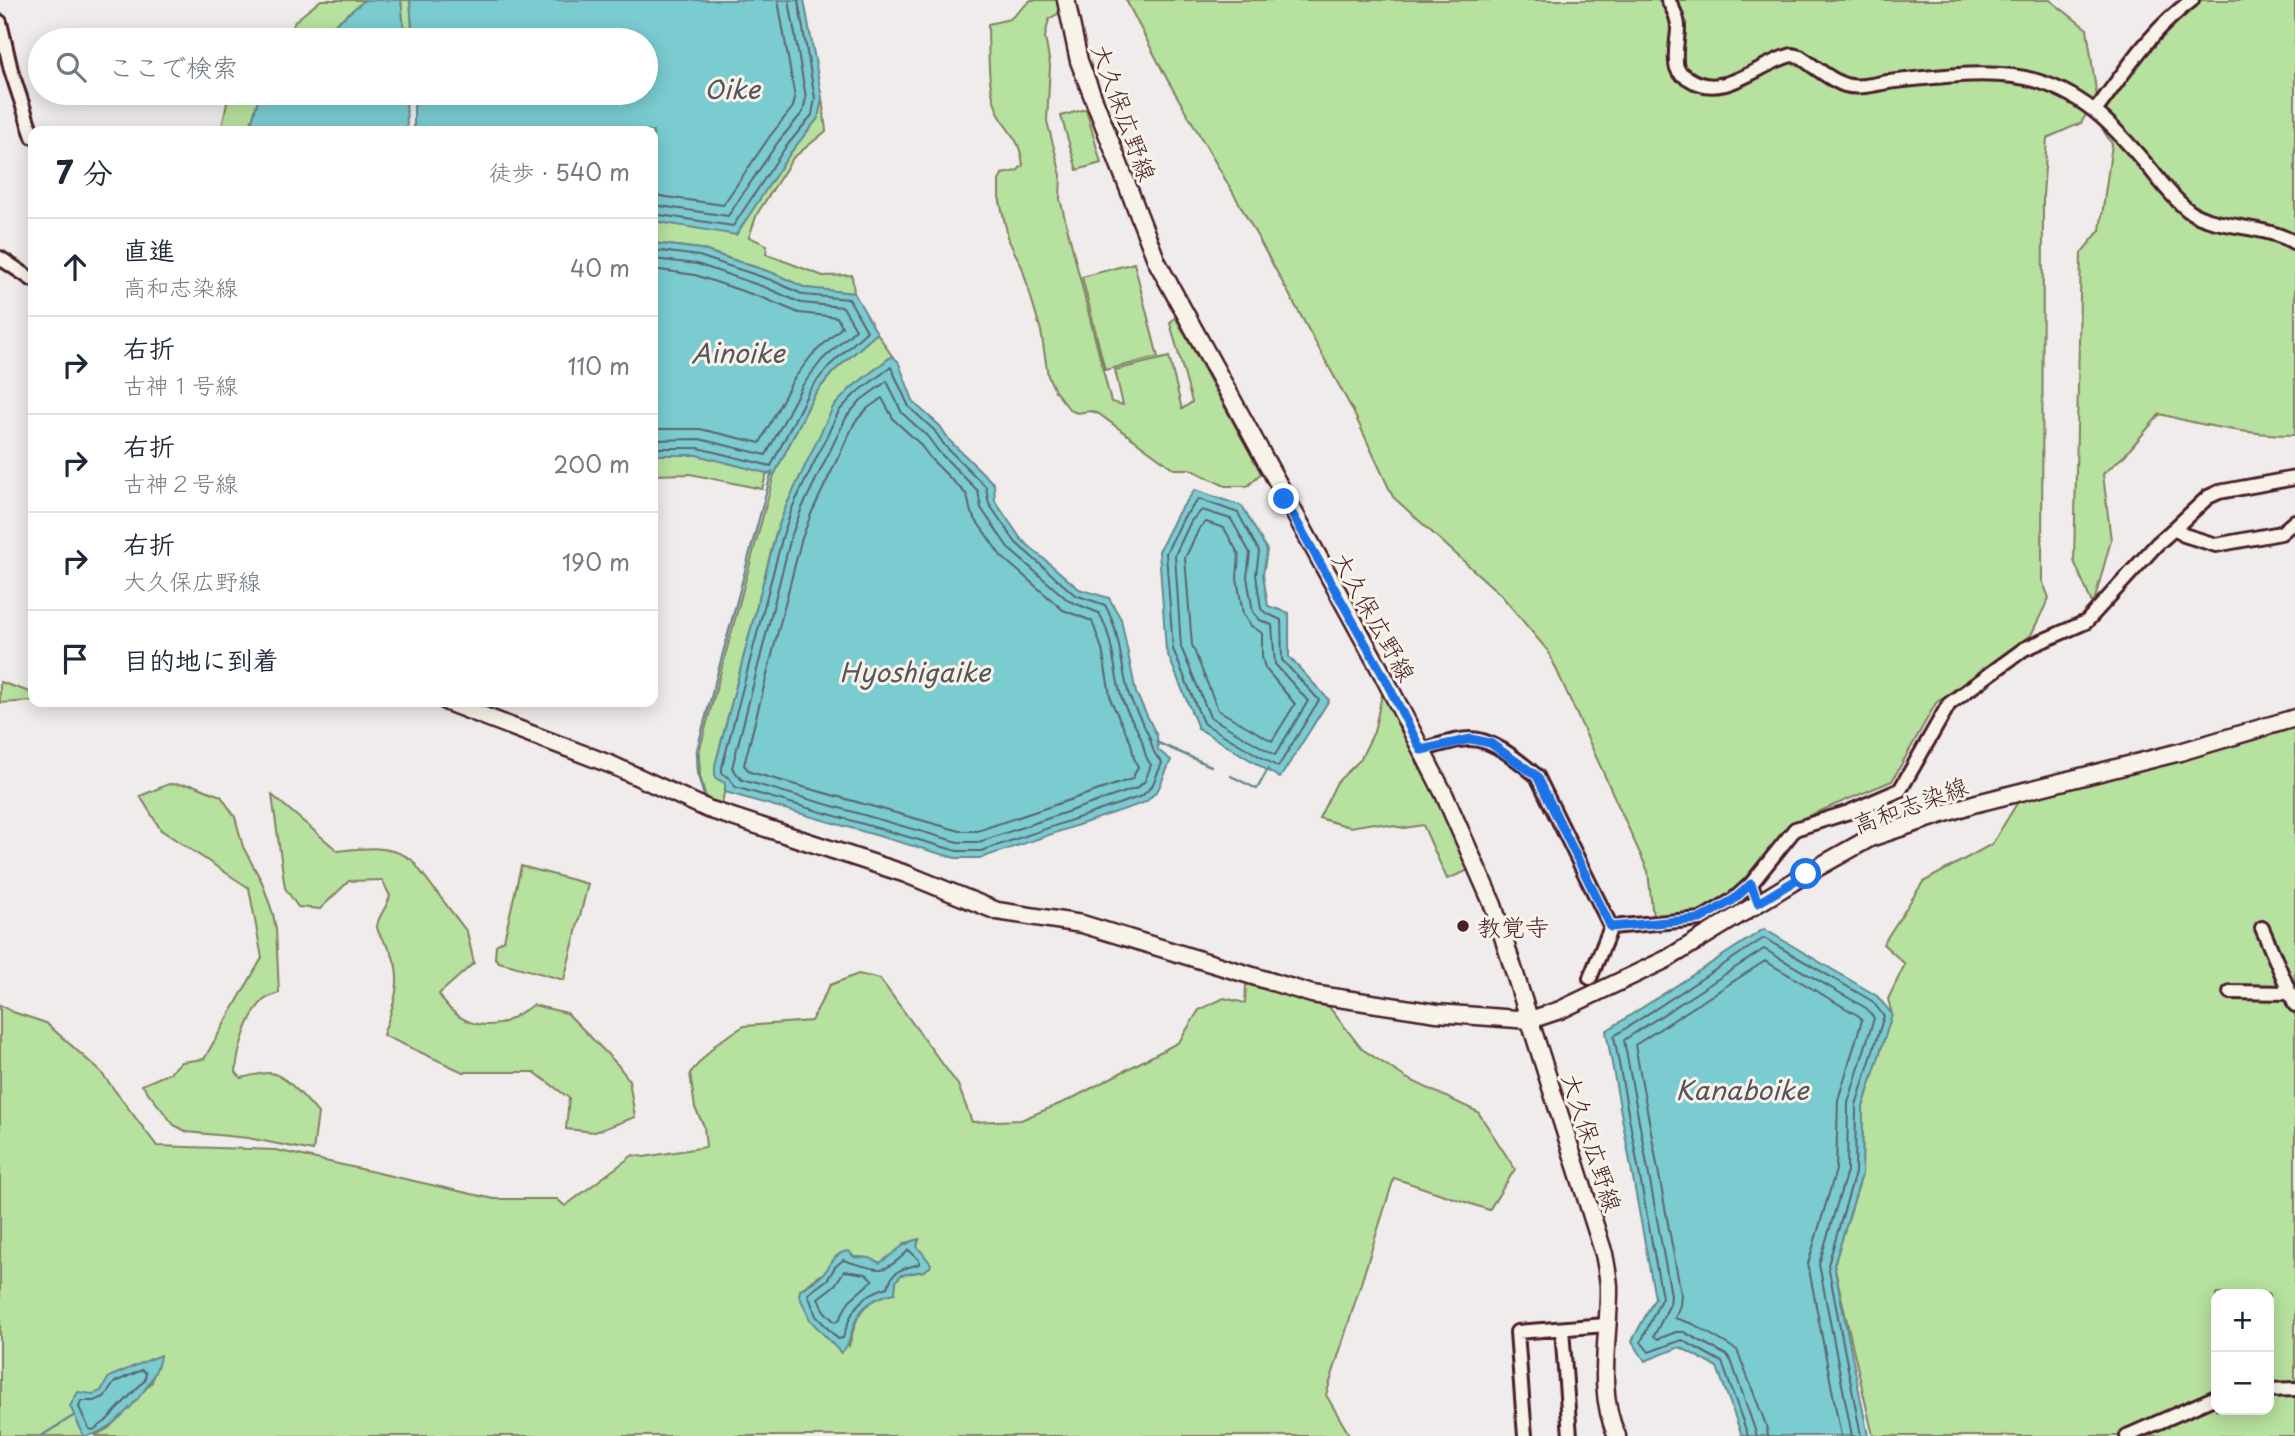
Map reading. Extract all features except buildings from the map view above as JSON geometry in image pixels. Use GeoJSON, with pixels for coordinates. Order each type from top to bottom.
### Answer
{"type":"FeatureCollection","features":[{"type":"Feature","properties":{"kind":"street","name":"大久保広野線"},"geometry":{"type":"LineString","coordinates":[[1066,0],[1079,61],[1157,262],[1383,675],[1444,793],[1493,905],[1604,1254],[1609,1284],[1604,1376],[1611,1423],[1617,1436]]}},
{"type":"Feature","properties":{"kind":"street"},"geometry":{"type":"LineString","coordinates":[[1668,0],[1679,24],[1675,64],[1679,72],[1698,85],[1715,86],[1748,77],[1792,55],[1800,57],[1846,85],[1866,86],[1964,76],[2033,79],[2056,87],[2096,110],[2116,127],[2189,212],[2282,235],[2295,243]]}},
{"type":"Feature","properties":{"kind":"street"},"geometry":{"type":"LineString","coordinates":[[2096,110],[2167,19],[2192,0]]}},
{"type":"Feature","properties":{"kind":"street"},"geometry":{"type":"LineString","coordinates":[[0,22],[11,71],[29,126]]}},
{"type":"Feature","properties":{"kind":"street"},"geometry":{"type":"LineString","coordinates":[[0,258],[28,277]]}},
{"type":"Feature","properties":{"kind":"street"},"geometry":{"type":"LineString","coordinates":[[1611,927],[1700,919],[1733,900],[1751,884],[1795,829],[1849,812],[1900,790],[1949,704],[2024,649],[2086,622],[2157,544],[2208,497],[2219,492],[2295,478]]}},
{"type":"Feature","properties":{"kind":"street"},"geometry":{"type":"LineString","coordinates":[[2175,528],[2184,535],[2216,545],[2281,533],[2295,521]]}},
{"type":"Feature","properties":{"kind":"street"},"geometry":{"type":"LineString","coordinates":[[460,707],[602,760],[708,809],[906,874],[998,911],[1082,923],[1312,994],[1437,1013],[1530,1020]]}},
{"type":"Feature","properties":{"kind":"street","name":"高和志染線"},"geometry":{"type":"LineString","coordinates":[[1530,1020],[1560,1010],[1667,959],[1870,838],[1973,804],[2180,752],[2295,718]]}},
{"type":"Feature","properties":{"kind":"street"},"geometry":{"type":"LineString","coordinates":[[1421,750],[1471,739],[1490,743],[1537,776],[1611,927],[1590,978]]}},
{"type":"Feature","properties":{"kind":"street"},"geometry":{"type":"LineString","coordinates":[[1751,884],[1758,903]]}},
{"type":"Feature","properties":{"kind":"street"},"geometry":{"type":"LineString","coordinates":[[2230,992],[2292,999],[2262,928]]}},
{"type":"Feature","properties":{"kind":"street"},"geometry":{"type":"LineString","coordinates":[[1525,1436],[1517,1332],[1606,1325]]}},
{"type":"Feature","properties":{"kind":"street"},"geometry":{"type":"LineString","coordinates":[[1562,1329],[1570,1436]]}},
{"type":"Feature","properties":{"kind":"street"},"geometry":{"type":"LineString","coordinates":[[2274,1390],[2295,1389]]}},
{"type":"Feature","properties":{"kind":"street"},"geometry":{"type":"LineString","coordinates":[[2127,1436],[2211,1399]]}},
{"type":"Feature","properties":{"kind":"green space"},"geometry":{"type":"Polygon","coordinates":[[[321,0],[365,0],[331,28],[293,28],[295,21],[321,0]]]}},
{"type":"Feature","properties":{"kind":"green space"},"geometry":{"type":"Polygon","coordinates":[[[401,0],[410,0],[412,28],[404,28],[401,0]]]}},
{"type":"Feature","properties":{"kind":"green space"},"geometry":{"type":"Polygon","coordinates":[[[1031,0],[1059,0],[1061,12],[1049,19],[1045,37],[1050,65],[1047,121],[1061,175],[1060,199],[1111,402],[1123,405],[1115,370],[1169,357],[1182,409],[1192,402],[1170,323],[1175,317],[1261,473],[1248,486],[1225,486],[1190,469],[1174,469],[1099,414],[1070,410],[1055,391],[1048,376],[1041,331],[1022,267],[1009,241],[999,197],[1002,174],[1017,171],[1023,165],[1017,143],[996,105],[990,83],[988,24],[1010,19],[1031,0]]]}},
{"type":"Feature","properties":{"kind":"green space"},"geometry":{"type":"Polygon","coordinates":[[[1126,0],[2050,0],[2087,29],[2097,97],[2081,123],[2047,138],[2043,196],[2042,580],[2049,598],[2031,635],[1936,703],[1892,781],[1791,823],[1730,896],[1703,911],[1653,918],[1648,871],[1548,651],[1501,595],[1393,497],[1352,409],[1239,203],[1167,79],[1126,0]]]}},
{"type":"Feature","properties":{"kind":"green space"},"geometry":{"type":"Polygon","coordinates":[[[2196,0],[2295,0],[2295,435],[2227,429],[2160,414],[2125,455],[2103,474],[2111,540],[2093,606],[2074,561],[2081,253],[2100,230],[2112,144],[2099,124],[2129,72],[2196,0]]]}},
{"type":"Feature","properties":{"kind":"green space"},"geometry":{"type":"Polygon","coordinates":[[[822,98],[826,131],[793,158],[757,214],[749,237],[767,245],[766,254],[823,276],[852,275],[854,293],[805,288],[773,273],[701,249],[658,244],[658,222],[736,234],[791,152],[818,118],[822,98]]]}},
{"type":"Feature","properties":{"kind":"green space"},"geometry":{"type":"Polygon","coordinates":[[[227,105],[257,105],[250,126],[222,126],[227,105]]]}},
{"type":"Feature","properties":{"kind":"green space"},"geometry":{"type":"Polygon","coordinates":[[[1086,109],[1101,163],[1077,170],[1061,116],[1086,109]]]}},
{"type":"Feature","properties":{"kind":"green space"},"geometry":{"type":"Polygon","coordinates":[[[1134,263],[1158,357],[1105,370],[1082,277],[1134,263]]]}},
{"type":"Feature","properties":{"kind":"green space"},"geometry":{"type":"Polygon","coordinates":[[[877,333],[892,356],[850,389],[787,504],[776,533],[715,766],[726,783],[722,804],[706,798],[700,776],[699,752],[774,475],[814,395],[833,372],[877,333]]]}},
{"type":"Feature","properties":{"kind":"green space"},"geometry":{"type":"Polygon","coordinates":[[[658,455],[697,455],[767,473],[762,489],[690,474],[658,475],[658,455]]]}},
{"type":"Feature","properties":{"kind":"green space"},"geometry":{"type":"Polygon","coordinates":[[[0,682],[28,691],[28,701],[0,703],[0,682]]]}},
{"type":"Feature","properties":{"kind":"green space"},"geometry":{"type":"Polygon","coordinates":[[[1383,690],[1427,772],[1472,869],[1447,879],[1423,825],[1404,828],[1374,823],[1350,827],[1319,818],[1337,782],[1360,760],[1374,732],[1383,690]]]}},
{"type":"Feature","properties":{"kind":"green space"},"geometry":{"type":"Polygon","coordinates":[[[2295,726],[2295,1436],[1873,1436],[1834,1265],[1862,1174],[1863,1107],[1892,1014],[1888,999],[1905,964],[1883,944],[1923,882],[1992,844],[2019,800],[2295,726]]]}},
{"type":"Feature","properties":{"kind":"green space"},"geometry":{"type":"Polygon","coordinates":[[[169,784],[193,785],[221,796],[235,817],[243,847],[262,882],[276,929],[279,993],[264,1000],[253,1014],[241,1044],[236,1072],[241,1078],[262,1073],[275,1074],[302,1096],[318,1113],[313,1151],[248,1138],[187,1132],[174,1125],[142,1085],[170,1073],[181,1062],[204,1059],[262,958],[249,888],[161,830],[140,796],[169,784]]]}},
{"type":"Feature","properties":{"kind":"green space"},"geometry":{"type":"Polygon","coordinates":[[[272,795],[338,851],[386,849],[412,860],[467,932],[474,963],[439,994],[450,1009],[464,1019],[480,1025],[508,1021],[533,1005],[567,1013],[629,1080],[635,1117],[595,1132],[566,1129],[569,1098],[534,1072],[463,1072],[383,1035],[396,993],[397,971],[390,950],[380,936],[377,926],[390,896],[382,880],[349,881],[320,909],[298,907],[285,888],[272,795]]]}},
{"type":"Feature","properties":{"kind":"green space"},"geometry":{"type":"Polygon","coordinates":[[[521,866],[588,884],[564,980],[499,962],[495,958],[496,945],[504,940],[521,866]]]}},
{"type":"Feature","properties":{"kind":"green space"},"geometry":{"type":"Polygon","coordinates":[[[858,974],[880,979],[958,1085],[972,1122],[1021,1120],[1071,1099],[1179,1042],[1199,1010],[1224,998],[1245,1003],[1246,984],[1329,1007],[1362,1049],[1406,1078],[1478,1112],[1515,1169],[1489,1210],[1394,1178],[1326,1395],[1350,1436],[94,1436],[109,1428],[152,1382],[155,1367],[71,1406],[84,1436],[0,1436],[0,1005],[46,1023],[100,1071],[157,1146],[276,1150],[494,1199],[557,1199],[565,1206],[633,1155],[644,1157],[706,1147],[704,1126],[695,1108],[690,1073],[717,1043],[744,1026],[811,1021],[830,985],[858,974]],[[919,1240],[905,1243],[880,1263],[863,1257],[846,1260],[800,1290],[849,1346],[858,1317],[867,1305],[894,1293],[896,1281],[901,1275],[924,1271],[917,1246],[919,1240]]]}},
{"type":"Feature","properties":{"kind":"water"},"geometry":{"type":"Polygon","coordinates":[[[365,0],[401,0],[404,28],[331,28],[365,0]]]}},
{"type":"Feature","properties":{"kind":"water","name":"Oike"},"geometry":{"type":"Polygon","coordinates":[[[410,0],[804,0],[822,98],[818,118],[791,152],[736,235],[658,222],[658,126],[414,126],[414,105],[658,105],[658,28],[412,28],[410,0]]]}},
{"type":"Feature","properties":{"kind":"water"},"geometry":{"type":"Polygon","coordinates":[[[257,105],[406,105],[407,126],[250,126],[257,105]]]}},
{"type":"Feature","properties":{"kind":"water","name":"Ainoike"},"geometry":{"type":"Polygon","coordinates":[[[658,244],[700,249],[773,273],[806,288],[854,293],[877,333],[833,372],[814,395],[774,475],[697,455],[658,455],[658,244]]]}},
{"type":"Feature","properties":{"kind":"water","name":"Hyoshigaike"},"geometry":{"type":"Polygon","coordinates":[[[892,356],[898,361],[914,403],[940,426],[950,441],[994,484],[995,501],[1021,539],[1079,589],[1109,598],[1121,619],[1136,693],[1157,736],[1158,750],[1171,760],[1158,790],[1146,802],[981,858],[955,858],[725,792],[725,783],[715,778],[715,766],[776,533],[787,504],[833,407],[850,389],[892,356]]]}},
{"type":"Feature","properties":{"kind":"water"},"geometry":{"type":"Polygon","coordinates":[[[1195,490],[1242,506],[1267,550],[1263,575],[1268,606],[1289,613],[1289,657],[1329,700],[1280,778],[1198,728],[1166,650],[1159,551],[1178,513],[1195,490]]]}},
{"type":"Feature","properties":{"kind":"water","name":"Kanaboike"},"geometry":{"type":"Polygon","coordinates":[[[1764,929],[1877,996],[1892,1014],[1863,1107],[1862,1174],[1834,1265],[1868,1436],[1742,1436],[1717,1367],[1680,1347],[1645,1361],[1632,1341],[1655,1298],[1606,1031],[1764,929]]]}},
{"type":"Feature","properties":{"kind":"water"},"geometry":{"type":"Polygon","coordinates":[[[919,1239],[917,1246],[931,1264],[930,1267],[924,1271],[901,1275],[896,1281],[895,1293],[876,1299],[866,1306],[858,1316],[849,1342],[841,1353],[810,1320],[799,1295],[800,1291],[822,1276],[834,1259],[844,1252],[849,1251],[854,1257],[870,1258],[880,1263],[903,1246],[919,1239]]]}},
{"type":"Feature","properties":{"kind":"water"},"geometry":{"type":"Polygon","coordinates":[[[160,1355],[152,1379],[132,1405],[108,1427],[84,1436],[70,1406],[78,1392],[93,1394],[101,1391],[109,1377],[160,1355]]]}},
{"type":"Feature","properties":{"kind":"waterway"},"geometry":{"type":"LineString","coordinates":[[705,799],[698,775],[697,750],[772,471]]}},
{"type":"Feature","properties":{"kind":"waterway"},"geometry":{"type":"LineString","coordinates":[[1156,742],[1211,766]]}},
{"type":"Feature","properties":{"kind":"waterway"},"geometry":{"type":"LineString","coordinates":[[1231,776],[1257,789],[1268,769]]}},
{"type":"Feature","properties":{"kind":"waterway"},"geometry":{"type":"LineString","coordinates":[[41,1436],[75,1415]]}},
{"type":"Feature","properties":{"kind":"place","name":"教覚寺"},"geometry":{"type":"Point","coordinates":[1463,926]}},
{"type":"Feature","properties":{"kind":"route"},"geometry":{"type":"LineString","coordinates":[[1284,499],[1383,675],[1421,750],[1471,739],[1490,743],[1537,776],[1611,927],[1700,919],[1733,900],[1751,884],[1758,903],[1806,874]]}}]}
